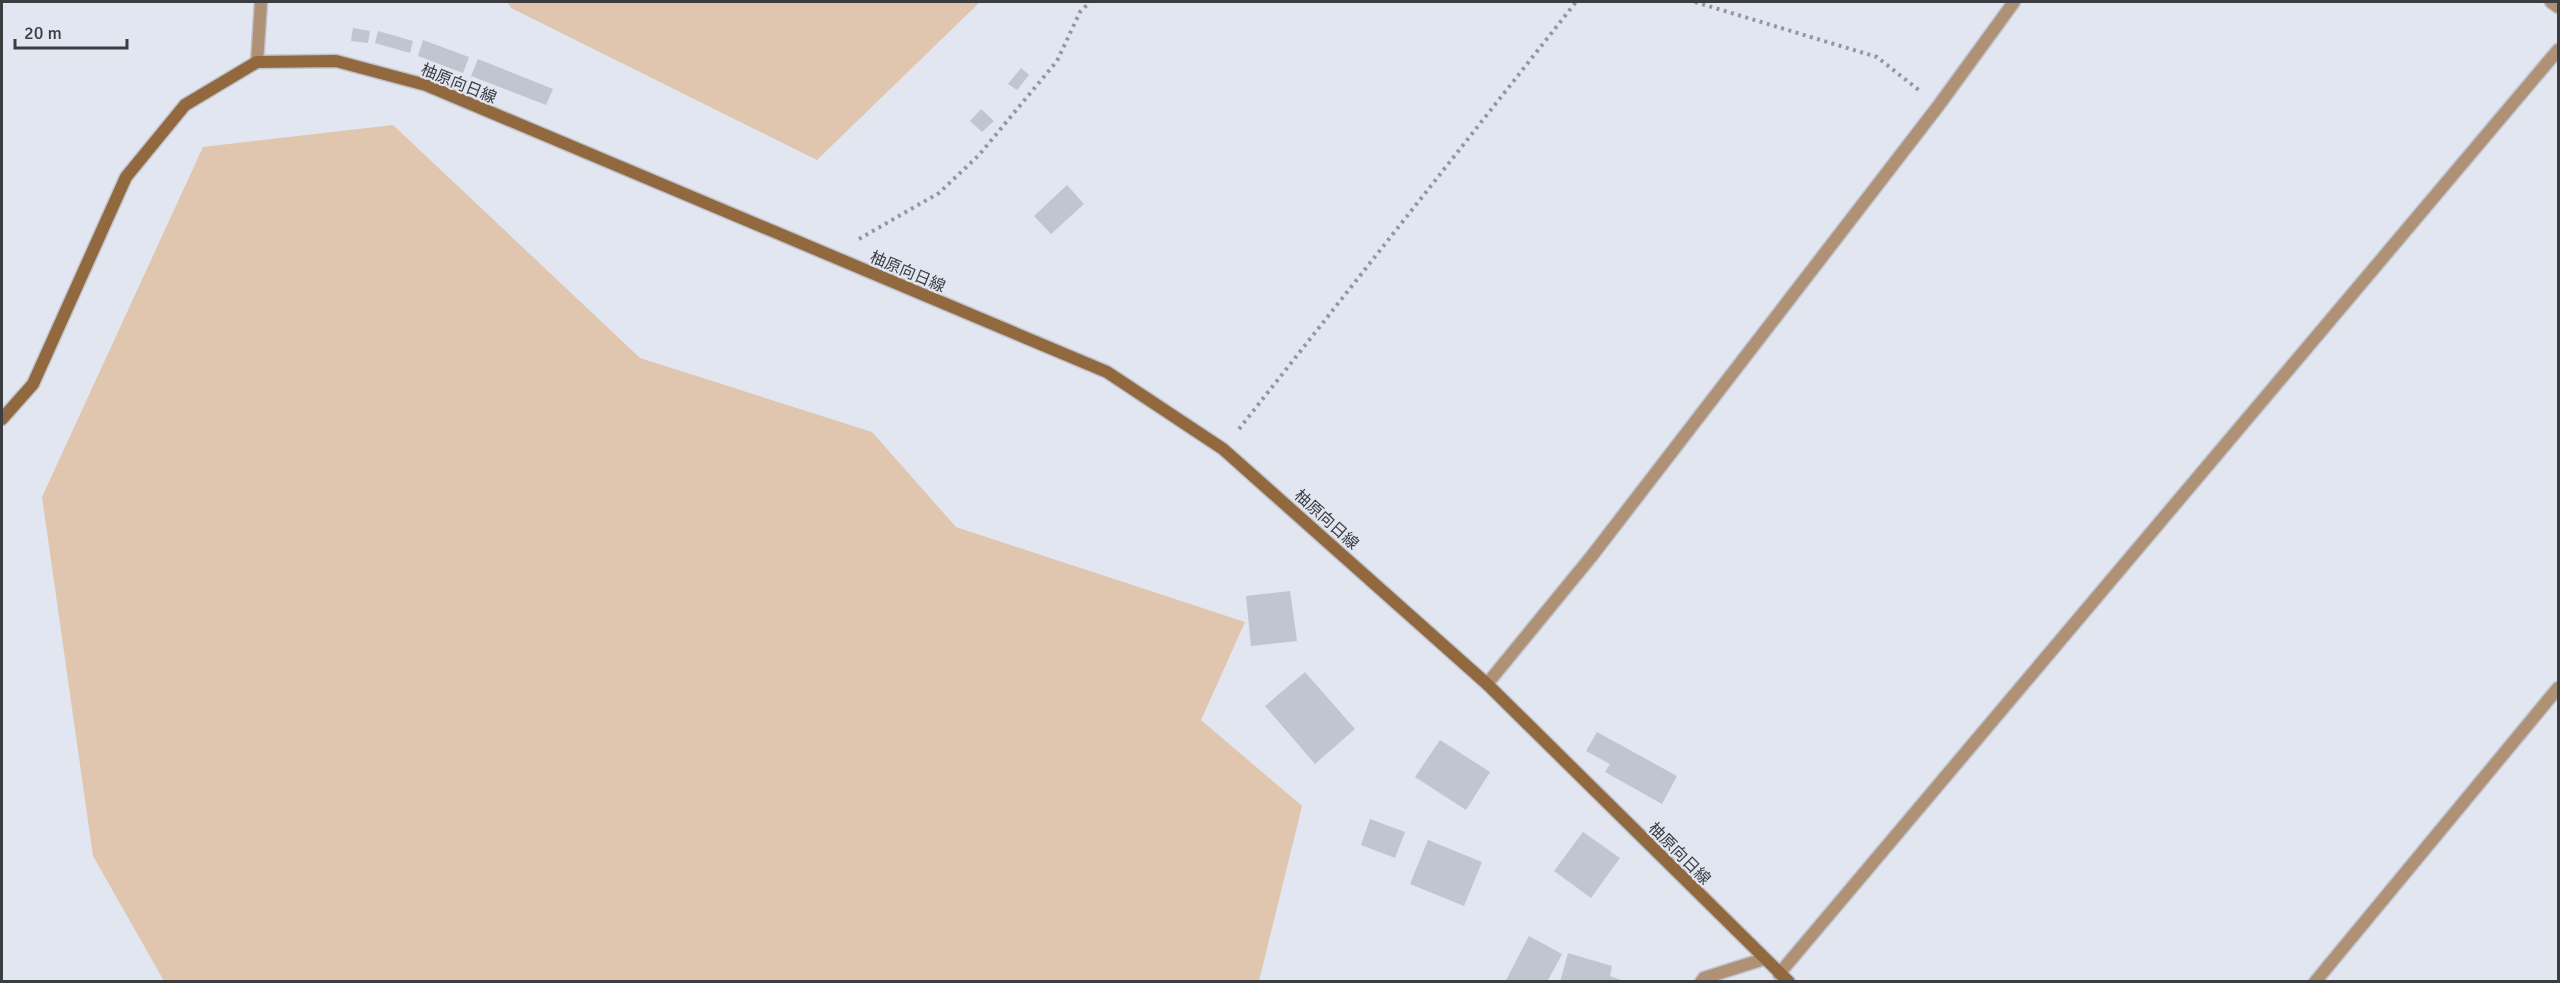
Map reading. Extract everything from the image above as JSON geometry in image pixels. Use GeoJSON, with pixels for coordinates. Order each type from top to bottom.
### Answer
{"type":"FeatureCollection","features":[{"type":"Feature","properties":{"kind":"main road","name":"柚原向日線"},"geometry":{"type":"LineString","coordinates":[[257,62],[336,61],[426,85],[1107,372],[1223,449],[1487,684],[1784,978]]}},
{"type":"Feature","properties":{"kind":"main road"},"geometry":{"type":"LineString","coordinates":[[2,419],[33,384],[126,177],[185,105],[257,62]]}},
{"type":"Feature","properties":{"kind":"street"},"geometry":{"type":"LineString","coordinates":[[257,62],[261,2]]}},
{"type":"Feature","properties":{"kind":"street"},"geometry":{"type":"LineString","coordinates":[[1487,684],[1591,557],[1939,105],[2014,2]]}},
{"type":"Feature","properties":{"kind":"street"},"geometry":{"type":"LineString","coordinates":[[2551,2],[2559,7]]}},
{"type":"Feature","properties":{"kind":"street"},"geometry":{"type":"LineString","coordinates":[[1784,978],[2559,50]]}},
{"type":"Feature","properties":{"kind":"street"},"geometry":{"type":"LineString","coordinates":[[2315,981],[2559,688]]}},
{"type":"Feature","properties":{"kind":"street"},"geometry":{"type":"LineString","coordinates":[[1701,981],[1704,978],[1764,960]]}},
{"type":"Feature","properties":{"kind":"path"},"geometry":{"type":"LineString","coordinates":[[830,256],[939,193],[979,154],[1057,61],[1080,12],[1090,2]]}},
{"type":"Feature","properties":{"kind":"path"},"geometry":{"type":"LineString","coordinates":[[1223,449],[1576,2]]}},
{"type":"Feature","properties":{"kind":"path"},"geometry":{"type":"LineString","coordinates":[[1695,2],[1877,57],[1939,105]]}},
{"type":"Feature","properties":{"kind":"shaded area"},"geometry":{"type":"Polygon","coordinates":[[[507,2],[980,2],[817,160],[511,8],[507,2]]]}},
{"type":"Feature","properties":{"kind":"shaded area"},"geometry":{"type":"Polygon","coordinates":[[[393,125],[640,358],[872,432],[956,527],[1245,622],[1201,720],[1302,806],[1259,981],[164,981],[93,856],[42,497],[203,147],[393,125]]]}},
{"type":"Feature","properties":{"kind":"building"},"geometry":{"type":"Polygon","coordinates":[[[353,28],[370,31],[368,43],[351,41],[353,28]]]}},
{"type":"Feature","properties":{"kind":"building"},"geometry":{"type":"Polygon","coordinates":[[[378,31],[413,41],[410,53],[375,43],[378,31]]]}},
{"type":"Feature","properties":{"kind":"building"},"geometry":{"type":"Polygon","coordinates":[[[423,40],[469,57],[463,73],[418,56],[423,40]]]}},
{"type":"Feature","properties":{"kind":"building"},"geometry":{"type":"Polygon","coordinates":[[[478,59],[553,89],[546,105],[471,76],[478,59]]]}},
{"type":"Feature","properties":{"kind":"building"},"geometry":{"type":"Polygon","coordinates":[[[1021,68],[1029,75],[1017,90],[1008,84],[1021,68]]]}},
{"type":"Feature","properties":{"kind":"building"},"geometry":{"type":"Polygon","coordinates":[[[981,109],[994,121],[982,132],[970,121],[981,109]]]}},
{"type":"Feature","properties":{"kind":"building"},"geometry":{"type":"Polygon","coordinates":[[[1067,185],[1084,204],[1051,234],[1034,216],[1067,185]]]}},
{"type":"Feature","properties":{"kind":"building"},"geometry":{"type":"Polygon","coordinates":[[[1290,591],[1297,641],[1251,646],[1246,596],[1290,591]]]}},
{"type":"Feature","properties":{"kind":"building"},"geometry":{"type":"Polygon","coordinates":[[[1305,672],[1355,729],[1315,764],[1265,706],[1305,672]]]}},
{"type":"Feature","properties":{"kind":"building"},"geometry":{"type":"Polygon","coordinates":[[[1597,732],[1677,776],[1662,804],[1605,772],[1610,764],[1586,751],[1597,732]]]}},
{"type":"Feature","properties":{"kind":"building"},"geometry":{"type":"Polygon","coordinates":[[[1440,740],[1490,772],[1466,810],[1415,777],[1440,740]]]}},
{"type":"Feature","properties":{"kind":"building"},"geometry":{"type":"Polygon","coordinates":[[[1370,819],[1405,832],[1395,858],[1361,845],[1370,819]]]}},
{"type":"Feature","properties":{"kind":"building"},"geometry":{"type":"Polygon","coordinates":[[[1583,832],[1620,858],[1591,898],[1554,871],[1583,832]]]}},
{"type":"Feature","properties":{"kind":"building"},"geometry":{"type":"Polygon","coordinates":[[[1428,840],[1482,862],[1464,906],[1410,884],[1428,840]]]}},
{"type":"Feature","properties":{"kind":"building"},"geometry":{"type":"Polygon","coordinates":[[[1529,936],[1562,954],[1547,982],[1505,982],[1529,936]]]}},
{"type":"Feature","properties":{"kind":"building"},"geometry":{"type":"Polygon","coordinates":[[[1568,953],[1612,966],[1610,976],[1626,982],[1560,982],[1568,953]]]}}]}
